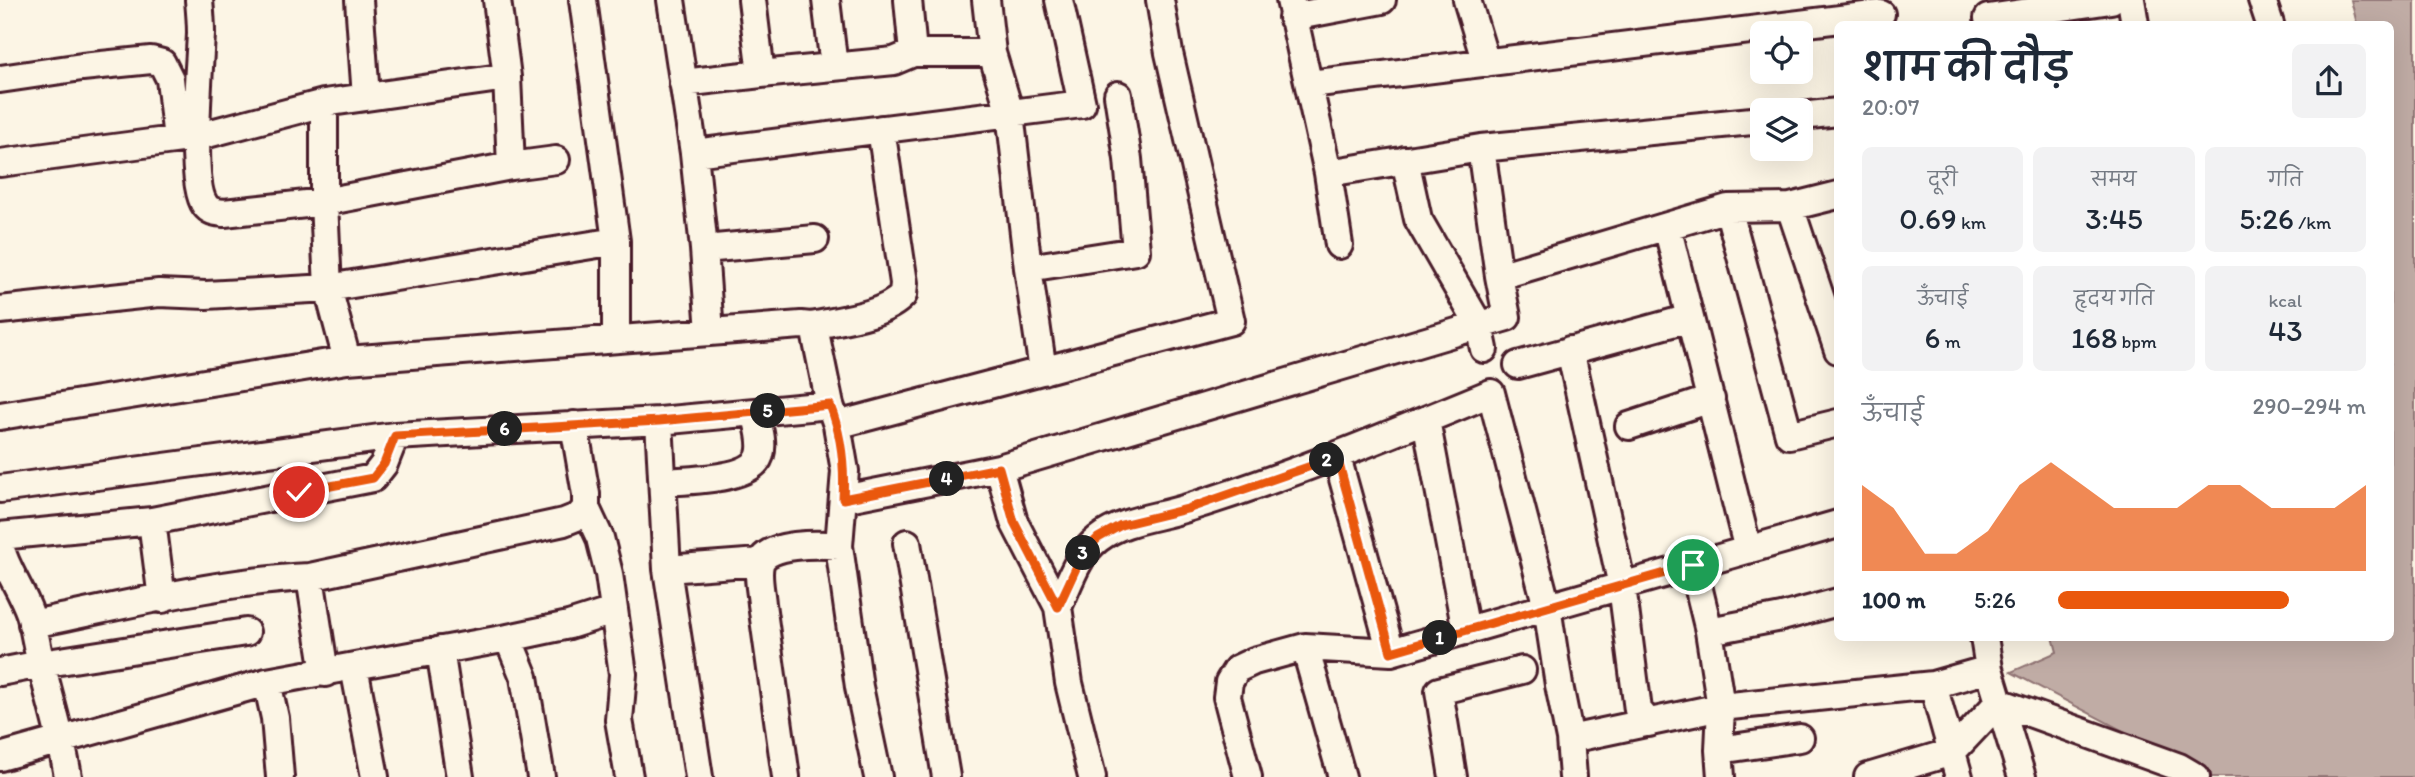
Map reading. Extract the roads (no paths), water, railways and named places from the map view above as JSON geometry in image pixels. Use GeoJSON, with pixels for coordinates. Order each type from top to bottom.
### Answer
{"type":"FeatureCollection","features":[{"type":"Feature","properties":{"kind":"street"},"geometry":{"type":"LineString","coordinates":[[187,138],[201,32],[199,0]]}},
{"type":"Feature","properties":{"kind":"street"},"geometry":{"type":"LineString","coordinates":[[359,0],[366,97]]}},
{"type":"Feature","properties":{"kind":"street"},"geometry":{"type":"LineString","coordinates":[[497,0],[507,77],[511,166]]}},
{"type":"Feature","properties":{"kind":"street"},"geometry":{"type":"LineString","coordinates":[[583,0],[616,241],[616,338]]}},
{"type":"Feature","properties":{"kind":"street"},"geometry":{"type":"LineString","coordinates":[[671,0],[694,153],[705,249],[710,332]]}},
{"type":"Feature","properties":{"kind":"street"},"geometry":{"type":"LineString","coordinates":[[752,0],[761,74]]}},
{"type":"Feature","properties":{"kind":"street"},"geometry":{"type":"LineString","coordinates":[[826,0],[834,67]]}},
{"type":"Feature","properties":{"kind":"street"},"geometry":{"type":"LineString","coordinates":[[908,0],[913,53]]}},
{"type":"Feature","properties":{"kind":"street"},"geometry":{"type":"LineString","coordinates":[[986,0],[992,53],[1010,113],[1043,370]]}},
{"type":"Feature","properties":{"kind":"street"},"geometry":{"type":"LineString","coordinates":[[694,153],[1082,104],[1059,0]]}},
{"type":"Feature","properties":{"kind":"street"},"geometry":{"type":"LineString","coordinates":[[0,489],[395,436],[659,421],[755,412],[834,415],[1043,370],[1231,321],[1169,53],[1160,0]]}},
{"type":"Feature","properties":{"kind":"street"},"geometry":{"type":"LineString","coordinates":[[1339,245],[1310,84],[1291,8],[1382,0]]}},
{"type":"Feature","properties":{"kind":"street"},"geometry":{"type":"LineString","coordinates":[[1467,0],[1486,62]]}},
{"type":"Feature","properties":{"kind":"street"},"geometry":{"type":"LineString","coordinates":[[1988,14],[2064,10],[2111,0]]}},
{"type":"Feature","properties":{"kind":"street"},"geometry":{"type":"LineString","coordinates":[[2131,0],[2134,21]]}},
{"type":"Feature","properties":{"kind":"street"},"geometry":{"type":"LineString","coordinates":[[2262,0],[2269,21]]}},
{"type":"Feature","properties":{"kind":"street"},"geometry":{"type":"LineString","coordinates":[[1310,84],[1881,13]]}},
{"type":"Feature","properties":{"kind":"street"},"geometry":{"type":"LineString","coordinates":[[683,83],[894,61],[913,53],[992,53]]}},
{"type":"Feature","properties":{"kind":"street"},"geometry":{"type":"LineString","coordinates":[[0,79],[96,65],[151,60],[162,63],[170,79],[204,205],[212,211],[224,213],[324,202],[511,166],[556,160]]}},
{"type":"Feature","properties":{"kind":"street"},"geometry":{"type":"LineString","coordinates":[[0,163],[187,138],[324,103],[507,77]]}},
{"type":"Feature","properties":{"kind":"street"},"geometry":{"type":"LineString","coordinates":[[1028,268],[1136,251],[1128,159],[1118,95]]}},
{"type":"Feature","properties":{"kind":"street"},"geometry":{"type":"LineString","coordinates":[[324,103],[324,202],[328,288],[347,360]]}},
{"type":"Feature","properties":{"kind":"street"},"geometry":{"type":"LineString","coordinates":[[1813,115],[1834,112]]}},
{"type":"Feature","properties":{"kind":"street"},"geometry":{"type":"LineString","coordinates":[[1328,173],[1480,148],[1750,121]]}},
{"type":"Feature","properties":{"kind":"street"},"geometry":{"type":"LineString","coordinates":[[0,416],[347,360],[801,324],[811,326],[883,309],[903,295],[904,283],[881,129]]}},
{"type":"Feature","properties":{"kind":"street"},"geometry":{"type":"LineString","coordinates":[[843,499],[999,468],[1481,337],[1507,317],[1480,148]]}},
{"type":"Feature","properties":{"kind":"street"},"geometry":{"type":"LineString","coordinates":[[1405,160],[1418,219],[1481,337]]}},
{"type":"Feature","properties":{"kind":"street"},"geometry":{"type":"LineString","coordinates":[[1499,276],[1728,208],[1790,208],[1834,196]]}},
{"type":"Feature","properties":{"kind":"street"},"geometry":{"type":"LineString","coordinates":[[1728,208],[1789,435],[1834,424]]}},
{"type":"Feature","properties":{"kind":"street"},"geometry":{"type":"LineString","coordinates":[[1790,208],[1834,338]]}},
{"type":"Feature","properties":{"kind":"street"},"geometry":{"type":"LineString","coordinates":[[1667,226],[1748,550]]}},
{"type":"Feature","properties":{"kind":"street"},"geometry":{"type":"LineString","coordinates":[[705,249],[815,239]]}},
{"type":"Feature","properties":{"kind":"street"},"geometry":{"type":"LineString","coordinates":[[0,310],[159,293],[206,295],[328,288],[616,241]]}},
{"type":"Feature","properties":{"kind":"street"},"geometry":{"type":"LineString","coordinates":[[1518,365],[1690,318]]}},
{"type":"Feature","properties":{"kind":"street"},"geometry":{"type":"LineString","coordinates":[[811,326],[815,332],[845,471],[839,546],[859,687],[878,777]]}},
{"type":"Feature","properties":{"kind":"street"},"geometry":{"type":"LineString","coordinates":[[1570,351],[1622,586],[1638,710],[1649,723]]}},
{"type":"Feature","properties":{"kind":"street"},"geometry":{"type":"LineString","coordinates":[[1058,607],[1083,553],[1098,538],[1121,525],[1187,509],[1337,457],[1491,393],[1547,607],[1570,739],[1573,777]]}},
{"type":"Feature","properties":{"kind":"street"},"geometry":{"type":"LineString","coordinates":[[1629,426],[1711,399]]}},
{"type":"Feature","properties":{"kind":"street"},"geometry":{"type":"LineString","coordinates":[[663,482],[729,476],[755,464],[760,455],[761,441],[755,412]]}},
{"type":"Feature","properties":{"kind":"street"},"geometry":{"type":"LineString","coordinates":[[1426,420],[1466,631]]}},
{"type":"Feature","properties":{"kind":"street"},"geometry":{"type":"LineString","coordinates":[[659,421],[667,569],[699,777]]}},
{"type":"Feature","properties":{"kind":"street"},"geometry":{"type":"LineString","coordinates":[[574,425],[586,508],[600,538],[609,574],[623,674],[619,720],[629,777]]}},
{"type":"Feature","properties":{"kind":"street"},"geometry":{"type":"LineString","coordinates":[[0,536],[152,521],[373,478],[384,464],[395,436]]}},
{"type":"Feature","properties":{"kind":"street"},"geometry":{"type":"LineString","coordinates":[[1337,457],[1391,652]]}},
{"type":"Feature","properties":{"kind":"street"},"geometry":{"type":"LineString","coordinates":[[999,468],[1014,522],[1058,607],[1069,682],[1093,777]]}},
{"type":"Feature","properties":{"kind":"street"},"geometry":{"type":"LineString","coordinates":[[32,624],[162,598],[284,578],[310,577],[564,522],[579,516],[586,508]]}},
{"type":"Feature","properties":{"kind":"street"},"geometry":{"type":"LineString","coordinates":[[152,521],[162,598]]}},
{"type":"Feature","properties":{"kind":"street"},"geometry":{"type":"LineString","coordinates":[[1248,777],[1227,697],[1228,682],[1237,669],[1254,660],[1305,647],[1391,652],[1834,525]]}},
{"type":"Feature","properties":{"kind":"street"},"geometry":{"type":"LineString","coordinates":[[786,777],[762,604],[760,562],[766,554],[790,547],[816,543],[839,546]]}},
{"type":"Feature","properties":{"kind":"street"},"geometry":{"type":"LineString","coordinates":[[907,543],[946,777]]}},
{"type":"Feature","properties":{"kind":"street"},"geometry":{"type":"LineString","coordinates":[[0,546],[5,565],[17,582],[32,624],[62,740],[68,777]]}},
{"type":"Feature","properties":{"kind":"street"},"geometry":{"type":"LineString","coordinates":[[667,569],[760,562]]}},
{"type":"Feature","properties":{"kind":"street"},"geometry":{"type":"LineString","coordinates":[[1693,565],[1709,631],[1721,707],[1721,777]]}},
{"type":"Feature","properties":{"kind":"street"},"geometry":{"type":"LineString","coordinates":[[310,577],[325,673]]}},
{"type":"Feature","properties":{"kind":"street"},"geometry":{"type":"LineString","coordinates":[[1709,631],[1782,617],[1834,603]]}},
{"type":"Feature","properties":{"kind":"street"},"geometry":{"type":"LineString","coordinates":[[0,757],[268,682],[508,638],[569,625],[613,611]]}},
{"type":"Feature","properties":{"kind":"street"},"geometry":{"type":"LineString","coordinates":[[0,672],[246,632]]}},
{"type":"Feature","properties":{"kind":"street"},"geometry":{"type":"LineString","coordinates":[[508,638],[524,677],[541,777]]}},
{"type":"Feature","properties":{"kind":"street"},"geometry":{"type":"LineString","coordinates":[[1985,641],[1989,668],[2022,777]]}},
{"type":"Feature","properties":{"kind":"street"},"geometry":{"type":"LineString","coordinates":[[1305,647],[1342,777]]}},
{"type":"Feature","properties":{"kind":"street"},"geometry":{"type":"LineString","coordinates":[[439,650],[460,777]]}},
{"type":"Feature","properties":{"kind":"street"},"geometry":{"type":"LineString","coordinates":[[354,667],[375,777]]}},
{"type":"Feature","properties":{"kind":"street"},"geometry":{"type":"LineString","coordinates":[[1570,739],[1721,707],[1933,685],[1989,668]]}},
{"type":"Feature","properties":{"kind":"street"},"geometry":{"type":"LineString","coordinates":[[1453,777],[1439,691],[1522,670]]}},
{"type":"Feature","properties":{"kind":"street"},"geometry":{"type":"LineString","coordinates":[[268,682],[275,718],[280,777]]}},
{"type":"Feature","properties":{"kind":"street"},"geometry":{"type":"LineString","coordinates":[[1933,685],[1955,765]]}},
{"type":"Feature","properties":{"kind":"street"},"geometry":{"type":"LineString","coordinates":[[1868,777],[1955,765],[1999,702]]}},
{"type":"Feature","properties":{"kind":"street"},"geometry":{"type":"LineString","coordinates":[[1999,702],[2179,767],[2196,777]]}},
{"type":"Feature","properties":{"kind":"street"},"geometry":{"type":"LineString","coordinates":[[1720,750],[1800,738]]}}]}
